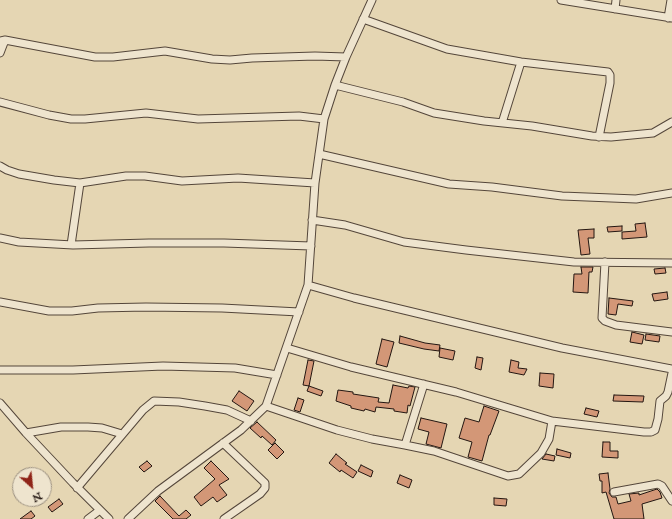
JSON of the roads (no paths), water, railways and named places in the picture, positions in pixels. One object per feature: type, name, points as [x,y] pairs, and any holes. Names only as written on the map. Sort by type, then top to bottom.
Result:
[{"type":"street","points":[[128,519],[158,491],[251,421],[266,406],[308,285],[312,220],[324,119],[346,57],[372,0]]},
{"type":"street","points":[[561,0],[670,18],[671,0]]},
{"type":"street","points":[[615,9],[616,0]]},
{"type":"street","points":[[363,19],[447,49],[521,62],[608,72],[610,75],[610,83],[598,137]]},
{"type":"street","points":[[0,52],[2,41],[95,57],[114,57],[164,51],[212,59],[230,60],[315,56],[346,57]]},
{"type":"street","points":[[502,123],[521,62]]},
{"type":"street","points":[[335,85],[403,102],[434,113],[532,126],[598,137],[653,133],[672,122]]},
{"type":"street","points":[[0,102],[49,115],[71,119],[146,113],[198,119],[299,116],[324,119]]},
{"type":"street","points":[[319,154],[449,184],[492,187],[562,196],[636,199],[672,193]]},
{"type":"street","points":[[0,166],[18,174],[80,183],[126,176],[145,176],[182,181],[238,178],[316,183]]},
{"type":"street","points":[[71,245],[80,183]]},
{"type":"street","points":[[312,220],[345,225],[411,243],[574,262],[672,263]]},
{"type":"street","points":[[0,238],[19,242],[71,245],[149,242],[311,246]]},
{"type":"street","points":[[605,262],[602,318],[605,321],[616,325],[672,332]]},
{"type":"street","points":[[308,285],[361,300],[562,348],[672,369]]},
{"type":"street","points":[[0,302],[50,311],[146,307],[222,308],[299,312]]},
{"type":"street","points":[[287,348],[351,367],[456,392],[552,421],[651,432],[655,430],[660,401],[668,392],[672,373]]},
{"type":"street","points":[[0,370],[73,370],[164,366],[235,368],[277,375]]},
{"type":"street","points":[[405,445],[424,384]]},
{"type":"street","points":[[77,488],[143,410],[154,401],[179,402],[227,410],[251,421]]},
{"type":"street","points":[[0,403],[77,488],[109,519]]},
{"type":"street","points":[[266,406],[337,430],[372,439],[434,451],[508,476],[519,474],[541,453],[549,439],[552,421]]},
{"type":"street","points":[[26,433],[61,427],[88,427],[102,428],[122,434]]},
{"type":"street","points":[[223,443],[265,483],[265,488],[260,494],[224,519]]},
{"type":"street","points":[[614,492],[658,484],[662,486],[672,501]]},
{"type":"street","points":[[88,519],[100,510]]}]
